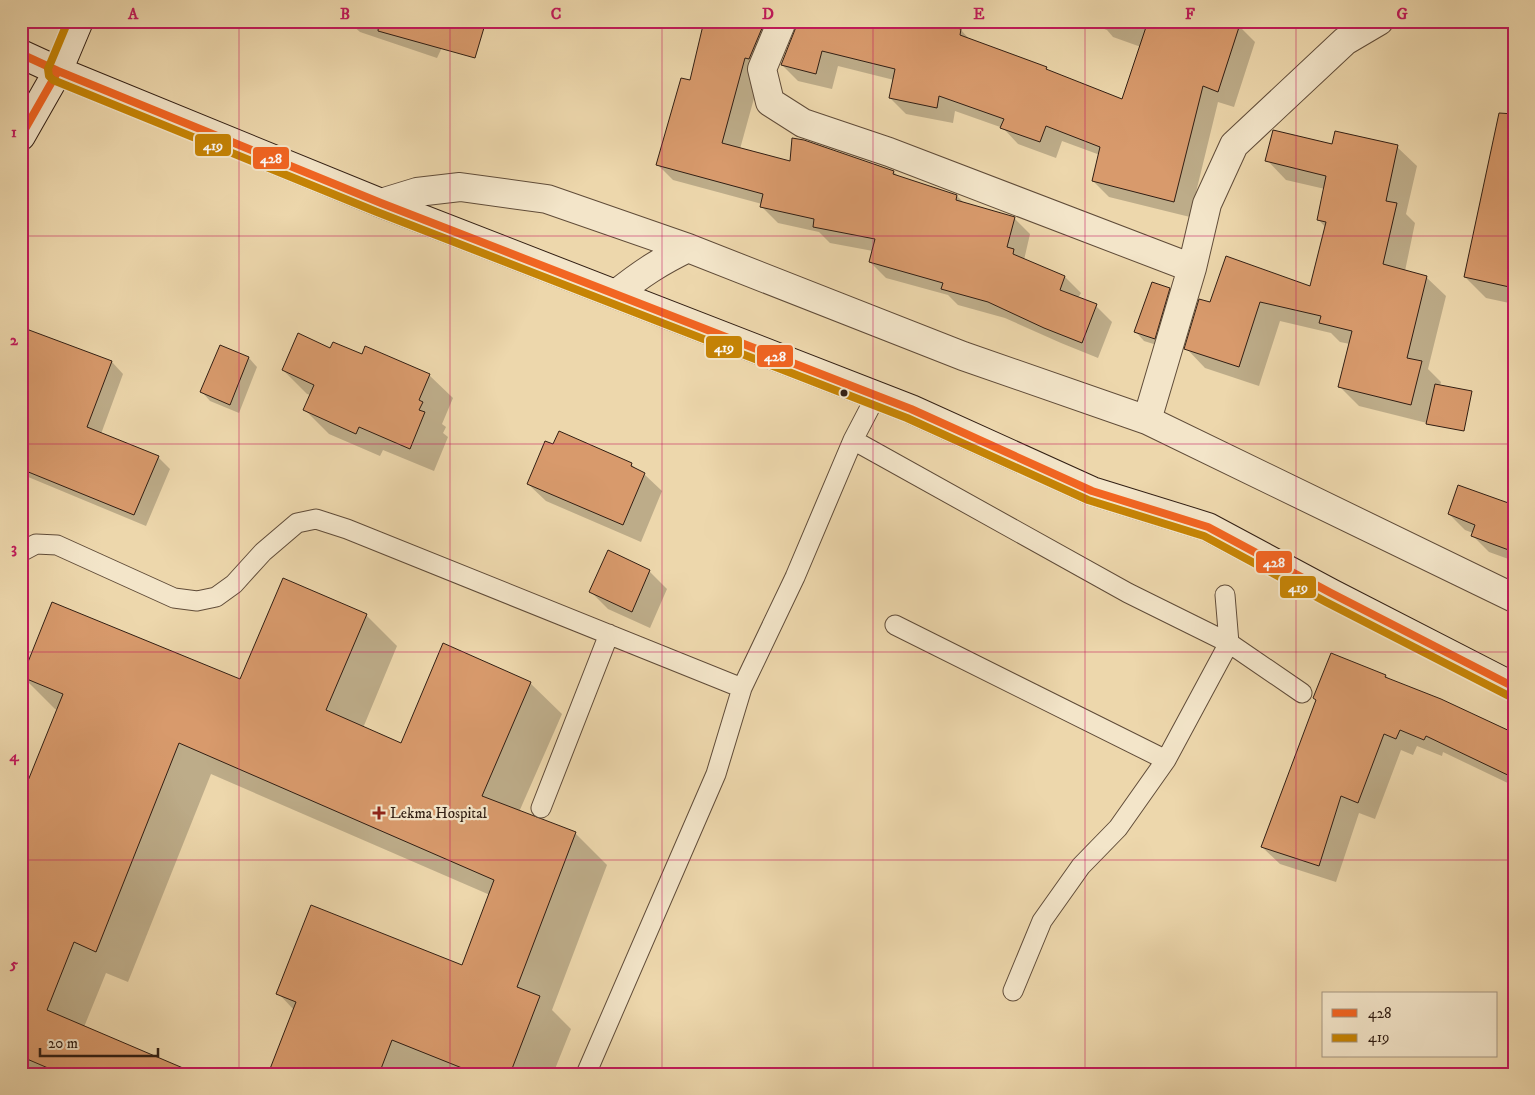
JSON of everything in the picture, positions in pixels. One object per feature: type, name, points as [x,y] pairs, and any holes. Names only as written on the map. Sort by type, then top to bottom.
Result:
[{"type":"street","points":[[21,136],[58,72],[78,21]]},
{"type":"street","points":[[782,21],[762,69],[770,102],[803,123],[889,152],[1192,268]]},
{"type":"street","points":[[1147,420],[1192,268],[1207,204],[1234,145],[1345,41],[1379,21]]},
{"type":"street","points":[[21,54],[58,72],[381,203],[911,409],[1092,491],[1208,527],[1514,687]]},
{"type":"street","points":[[381,203],[417,192],[460,187],[547,199],[688,248],[963,356],[1147,420],[1514,598]]},
{"type":"street","points":[[616,294],[640,274],[688,248]]},
{"type":"lane","points":[[586,1074],[716,774],[742,688],[796,576],[853,440],[876,396]]},
{"type":"lane","points":[[853,440],[1128,593],[1229,643],[1302,692]]},
{"type":"lane","points":[[21,552],[36,544],[57,544],[174,598],[197,601],[216,597],[234,584],[263,552],[297,523],[316,519],[347,529],[742,688]]},
{"type":"lane","points":[[1013,991],[1042,921],[1081,866],[1118,828],[1166,760],[1229,643],[1225,595]]},
{"type":"lane","points":[[895,625],[1166,760]]},
{"type":"lane","points":[[540,808],[610,634]]},
{"type":"building","points":[[379,21],[486,21],[475,58],[378,31]]},
{"type":"building","points":[[704,21],[765,21],[749,59],[745,58],[722,143],[790,161],[792,138],[804,140],[894,171],[893,174],[957,195],[956,200],[1015,217],[1007,247],[1014,249],[1013,254],[1065,276],[1060,290],[1097,304],[1082,343],[988,302],[941,289],[943,283],[869,262],[875,239],[813,227],[814,219],[760,207],[763,194],[656,165],[681,78],[690,80]]},
{"type":"building","points":[[797,21],[925,21],[961,29],[960,35],[1047,67],[1046,69],[1122,99],[1148,21],[1241,21],[1218,92],[1203,86],[1174,202],[1092,181],[1100,147],[1046,126],[1040,142],[1000,128],[1004,119],[939,96],[937,108],[889,98],[895,69],[822,51],[816,74],[781,65]]},
{"type":"building","points":[[1499,113],[1514,114],[1514,288],[1464,277]]},
{"type":"building","points":[[1273,130],[1332,144],[1335,131],[1398,145],[1386,201],[1397,203],[1383,264],[1427,276],[1407,358],[1422,361],[1411,405],[1338,387],[1352,331],[1319,323],[1321,316],[1260,302],[1239,367],[1184,349],[1199,299],[1210,302],[1226,256],[1310,286],[1326,222],[1317,220],[1326,176],[1265,161]]},
{"type":"building","points":[[1152,282],[1170,288],[1155,339],[1134,332]]},
{"type":"building","points":[[21,327],[112,361],[87,427],[159,456],[134,515],[21,469]]},
{"type":"building","points":[[298,333],[330,348],[333,342],[362,354],[365,346],[430,374],[419,400],[423,402],[419,410],[425,412],[410,449],[359,427],[356,434],[303,410],[314,385],[282,370]]},
{"type":"building","points":[[220,345],[249,357],[230,405],[200,392]]},
{"type":"building","points":[[1435,384],[1472,391],[1464,431],[1426,424]]},
{"type":"building","points":[[559,431],[632,463],[631,466],[645,473],[623,525],[527,484],[545,441],[553,444]]},
{"type":"building","points":[[1458,485],[1514,505],[1514,552],[1471,536],[1475,525],[1448,514]]},
{"type":"building","points":[[608,550],[650,570],[632,612],[589,592]]},
{"type":"building","points":[[283,578],[367,614],[326,710],[401,743],[443,643],[531,682],[482,796],[576,832],[517,987],[540,996],[510,1074],[477,1074],[392,1040],[379,1074],[268,1074],[296,1002],[276,994],[311,905],[462,965],[494,880],[179,743],[96,952],[74,942],[47,1010],[197,1074],[62,1074],[27,1059],[23,1070],[21,1070],[21,798],[63,694],[22,677],[52,602],[240,679]]},
{"type":"building","points":[[1331,653],[1441,699],[1514,733],[1514,778],[1426,736],[1424,740],[1400,730],[1396,739],[1384,734],[1358,803],[1341,796],[1319,866],[1261,847],[1316,700],[1313,698]]},
{"type":"transit line","name":"419","points":[[68,21],[48,69],[49,76],[53,80],[377,212],[907,418],[1088,500],[1204,536],[1326,602],[1509,696]]},
{"type":"transit line","name":"428","points":[[21,54],[58,71],[381,203],[911,409],[1092,491],[1208,527],[1514,687]]},
{"type":"transit line","name":"428","points":[[21,136],[58,71]]},
{"type":"place","name":"Lekma Hospital","points":[[379,813]]}]
